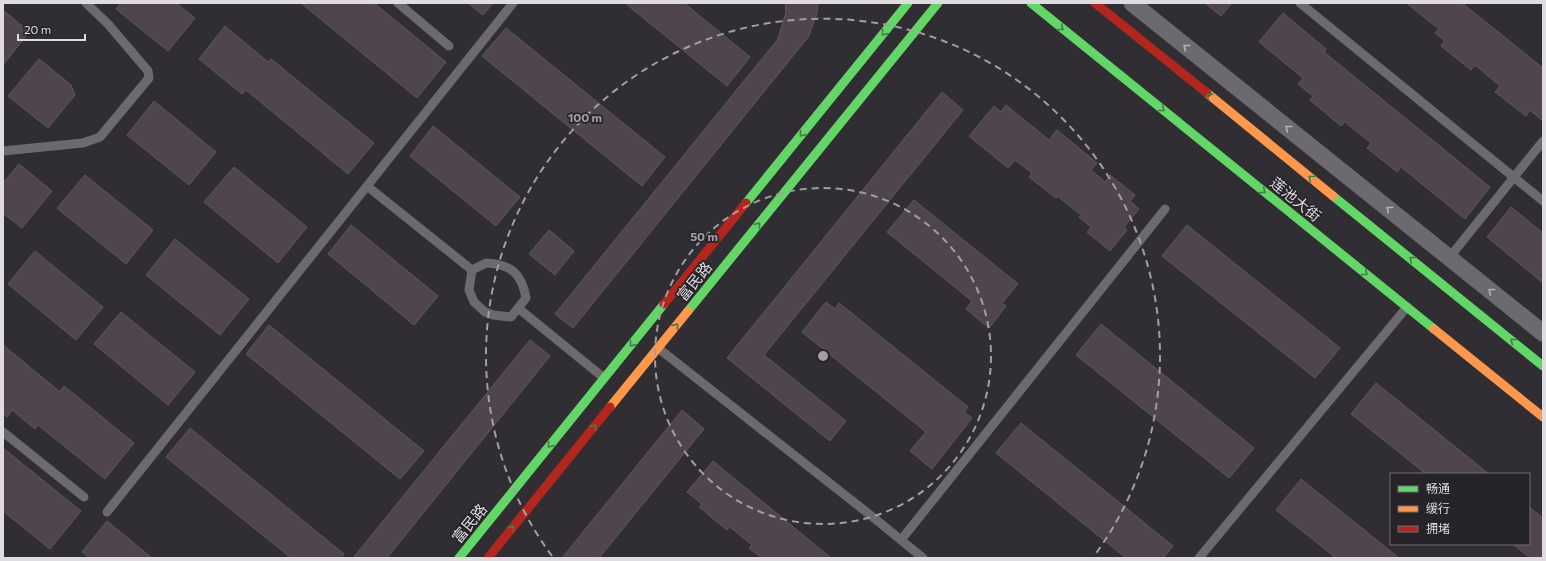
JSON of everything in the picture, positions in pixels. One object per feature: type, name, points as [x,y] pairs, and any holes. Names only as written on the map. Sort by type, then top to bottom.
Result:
[{"type":"street","name":"富民路","points":[[459,558],[908,3]]},
{"type":"street","name":"富民路","points":[[488,558],[938,3]]},
{"type":"street","name":"莲池大街","points":[[1031,3],[1543,417]]},
{"type":"street","name":"莲池大街","points":[[1095,3],[1543,366]]},
{"type":"street","points":[[1132,3],[1543,333]]},
{"type":"lane","points":[[3,151],[83,143],[100,137],[149,78],[148,71],[108,24],[86,3]]},
{"type":"lane","points":[[398,3],[449,46]]},
{"type":"lane","points":[[107,512],[513,3]]},
{"type":"lane","points":[[1300,3],[1543,201]]},
{"type":"lane","points":[[1449,258],[1543,141]]},
{"type":"lane","points":[[367,186],[472,270]]},
{"type":"lane","points":[[902,540],[1165,209]]},
{"type":"lane","points":[[486,263],[499,264],[510,269],[517,275],[524,285],[526,298],[511,317],[494,315],[485,312],[474,302],[469,290],[472,270],[486,263]]},
{"type":"lane","points":[[1204,556],[1407,307]]},
{"type":"lane","points":[[518,308],[604,378]]},
{"type":"lane","points":[[658,348],[923,558]]},
{"type":"lane","points":[[3,432],[84,497]]},
{"type":"building","points":[[121,3],[176,3],[195,18],[168,51],[116,9]]},
{"type":"building","points":[[301,3],[374,3],[446,62],[417,98]]},
{"type":"building","points":[[468,3],[493,3],[483,15]]},
{"type":"building","points":[[625,3],[684,3],[750,57],[727,86]]},
{"type":"building","points":[[785,3],[818,3],[817,13],[809,36],[573,328],[555,314],[778,39],[786,12]]},
{"type":"building","points":[[1205,3],[1232,3],[1221,16]]},
{"type":"building","points":[[1406,3],[1462,3],[1543,68],[1543,121],[1530,110],[1526,116],[1495,92],[1500,86],[1475,65],[1471,70],[1441,46],[1445,41],[1435,33],[1439,29]]},
{"type":"building","points":[[3,10],[29,32],[3,65]]},
{"type":"building","points":[[1283,13],[1326,49],[1324,52],[1490,187],[1465,219],[1401,167],[1397,172],[1367,148],[1371,143],[1345,122],[1341,126],[1310,100],[1313,96],[1298,84],[1303,78],[1259,42]]},
{"type":"building","points":[[225,26],[268,62],[271,59],[374,143],[348,174],[246,90],[242,94],[199,59]]},
{"type":"building","points":[[506,28],[665,157],[642,186],[482,56]]},
{"type":"building","points":[[39,59],[71,85],[75,95],[48,128],[8,96]]},
{"type":"building","points":[[942,92],[963,110],[764,355],[846,421],[830,441],[727,358]]},
{"type":"building","points":[[154,101],[216,152],[189,185],[127,135]]},
{"type":"building","points":[[1006,105],[1049,140],[1057,130],[1097,163],[1091,170],[1105,182],[1110,175],[1135,195],[1130,201],[1139,209],[1124,227],[1127,230],[1110,251],[1087,232],[1091,227],[1079,217],[1081,215],[1029,177],[1032,173],[1015,160],[1008,168],[969,136],[994,106],[1001,112]]},
{"type":"building","points":[[433,126],[520,197],[496,226],[410,156]]},
{"type":"building","points":[[19,164],[52,191],[22,228],[3,213],[3,183]]},
{"type":"building","points":[[234,167],[307,227],[278,263],[204,202]]},
{"type":"building","points":[[85,175],[153,230],[126,264],[57,208]]},
{"type":"building","points":[[914,200],[1018,284],[1002,303],[1006,306],[989,328],[966,309],[972,301],[887,232]]},
{"type":"building","points":[[1511,207],[1543,233],[1543,283],[1487,237]]},
{"type":"building","points":[[351,225],[438,296],[414,325],[328,254]]},
{"type":"building","points":[[1187,225],[1340,348],[1315,378],[1162,256]]},
{"type":"building","points":[[549,230],[574,251],[555,275],[529,254]]},
{"type":"building","points":[[175,239],[249,299],[220,335],[146,275]]},
{"type":"building","points":[[35,251],[103,307],[76,340],[8,284]]},
{"type":"building","points":[[826,302],[835,309],[839,303],[968,407],[964,412],[972,418],[932,469],[910,451],[926,432],[802,332]]},
{"type":"building","points":[[121,312],[195,372],[168,405],[94,344]]},
{"type":"building","points":[[1101,324],[1254,448],[1229,478],[1076,355]]},
{"type":"building","points":[[269,325],[424,451],[400,479],[246,354]]},
{"type":"building","points":[[530,340],[550,356],[387,558],[353,558]]},
{"type":"building","points":[[3,345],[60,392],[64,386],[134,443],[105,479],[38,425],[35,429],[12,410],[7,417],[3,413]]},
{"type":"building","points":[[1376,383],[1488,473],[1425,473],[1351,414]]},
{"type":"building","points":[[682,410],[704,429],[599,558],[562,558]]},
{"type":"building","points":[[1021,423],[1173,546],[1163,558],[1126,558],[996,453]]},
{"type":"building","points":[[190,428],[344,554],[341,558],[291,558],[166,457]]},
{"type":"building","points":[[3,448],[81,511],[50,549],[3,511]]},
{"type":"building","points":[[713,461],[831,558],[762,558],[749,548],[752,545],[730,527],[727,530],[699,507],[702,504],[687,492]]},
{"type":"building","points":[[1301,479],[1399,558],[1336,558],[1276,510]]},
{"type":"building","points":[[1530,508],[1543,518],[1543,558],[1530,558],[1514,545],[1530,545]]},
{"type":"building","points":[[107,521],[152,558],[90,558],[82,552]]},
{"type":"traffic: fast","points":[[746,203],[908,3]]},
{"type":"traffic: fast","points":[[688,311],[938,3]]},
{"type":"traffic: fast","points":[[1031,3],[1434,329]]},
{"type":"traffic: fast","points":[[1333,196],[1543,366]]},
{"type":"traffic: fast","points":[[459,558],[664,304]]},
{"type":"traffic: slow","points":[[1207,93],[1333,196]]},
{"type":"traffic: slow","points":[[610,407],[688,311]]},
{"type":"traffic: slow","points":[[1434,329],[1543,417]]},
{"type":"traffic: jam","points":[[1095,3],[1207,93]]},
{"type":"traffic: jam","points":[[664,304],[746,203]]},
{"type":"traffic: jam","points":[[488,558],[610,407]]}]
